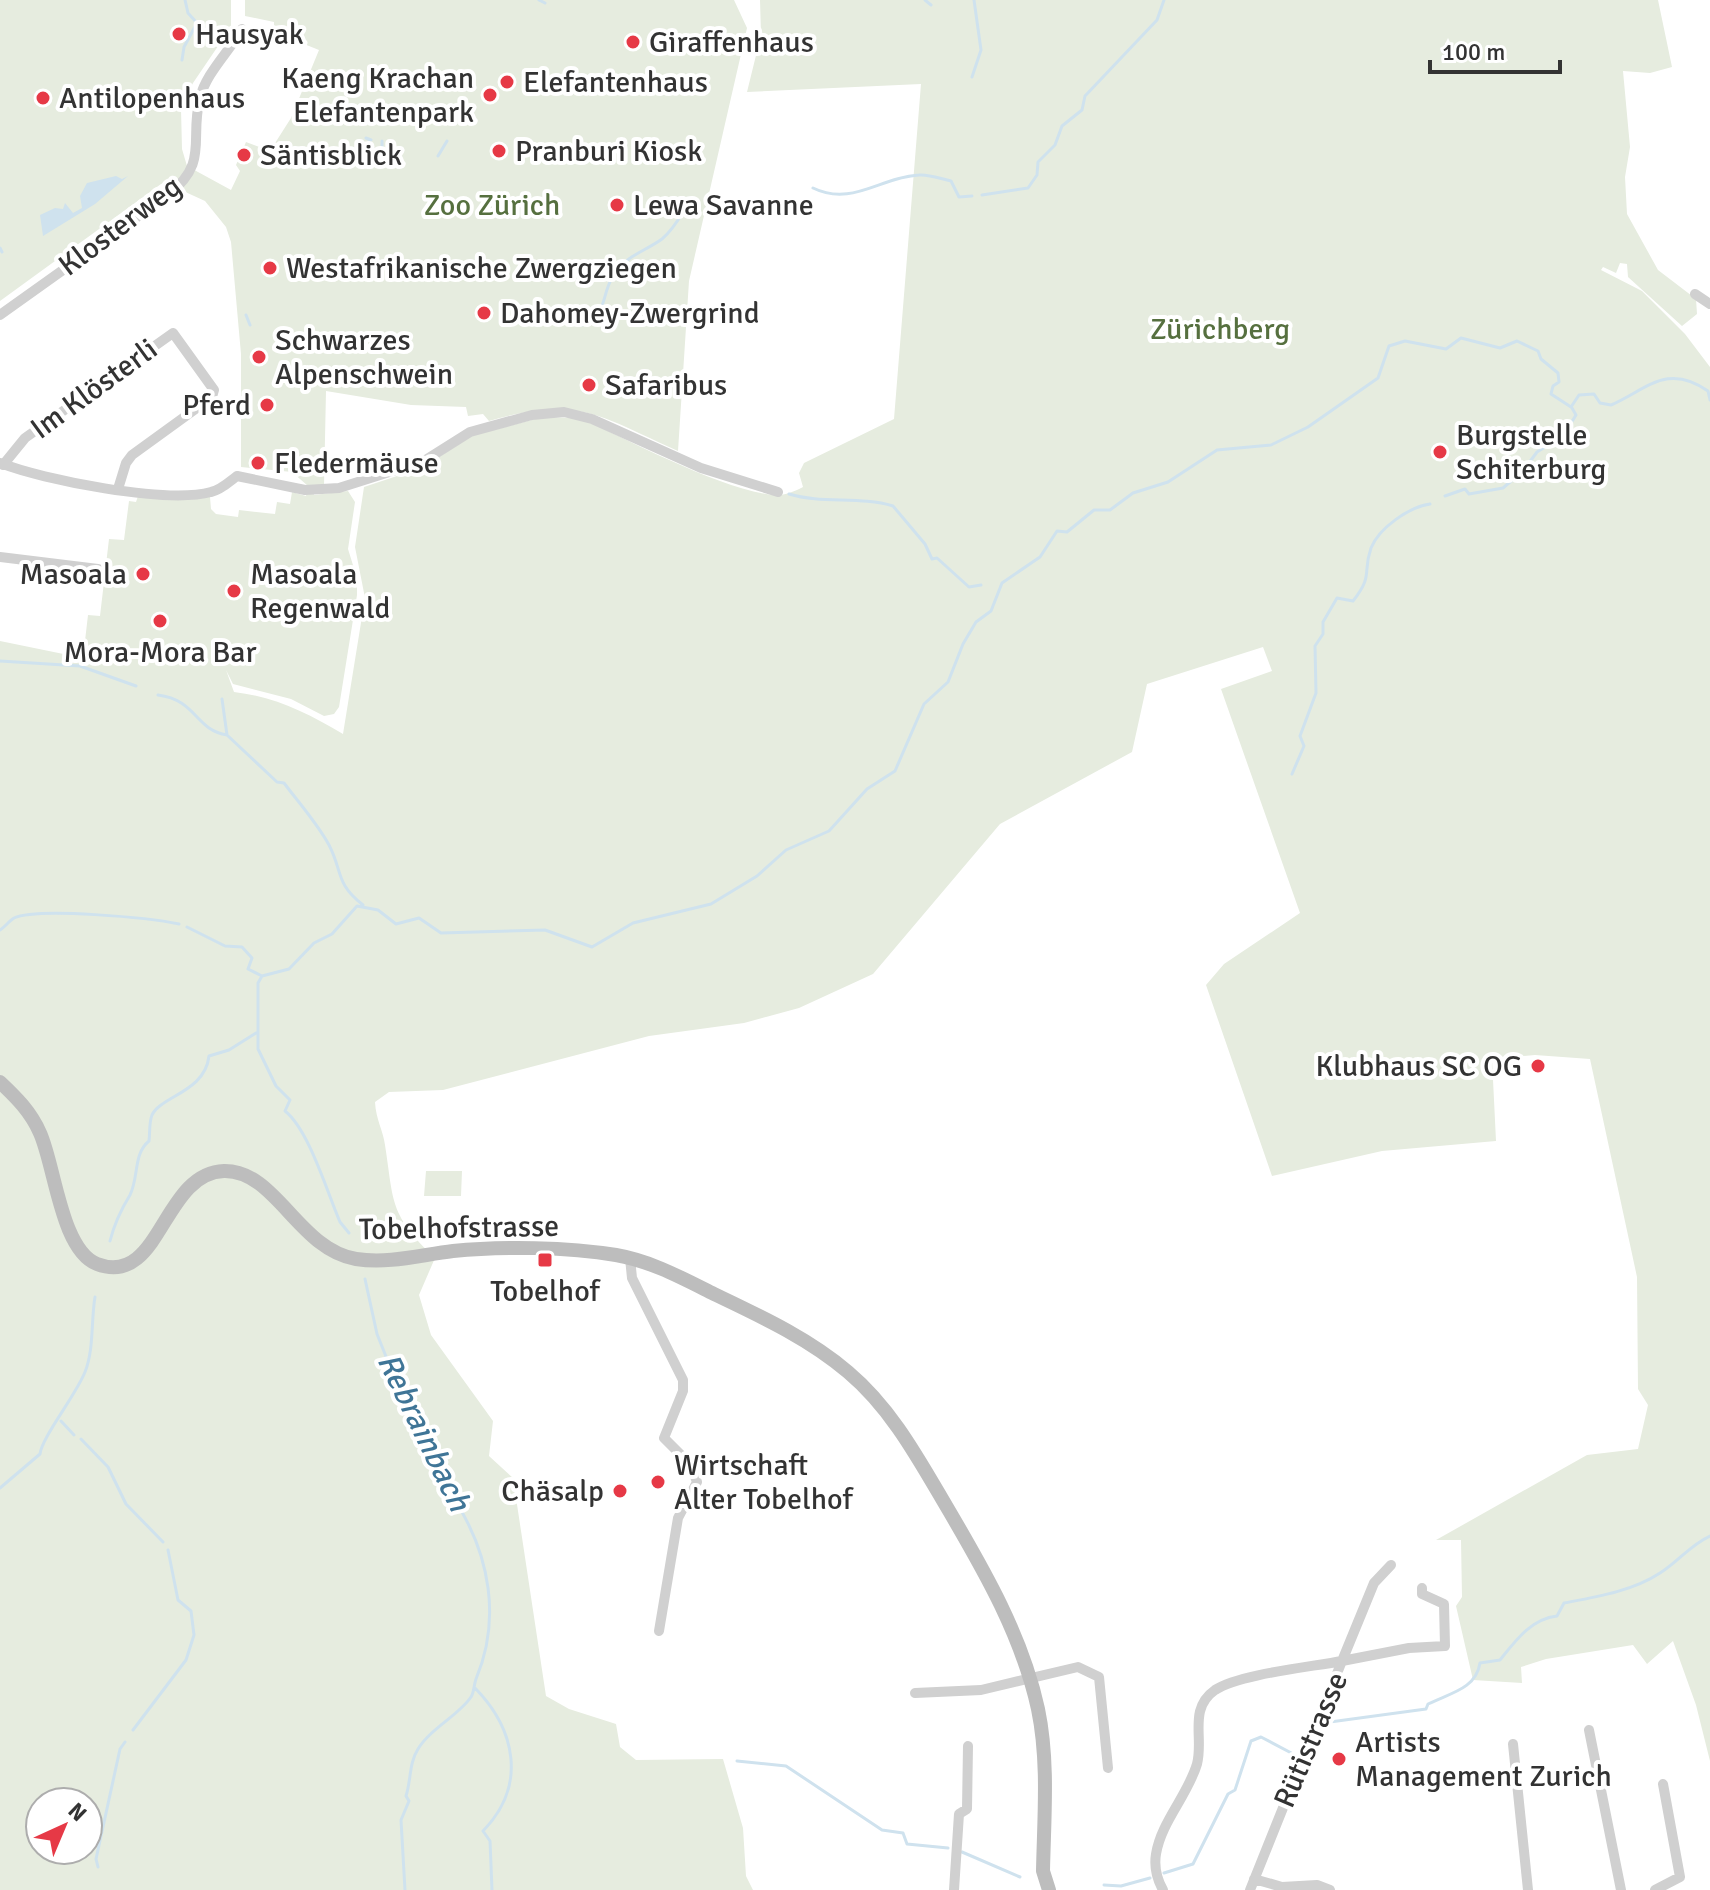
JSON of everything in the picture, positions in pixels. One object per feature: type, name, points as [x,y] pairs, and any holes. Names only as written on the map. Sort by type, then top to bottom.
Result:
[{"type":"main road","name":"Tobelhofstrasse","points":[[0,1082],[29,1113],[42,1136],[74,1242],[86,1258],[101,1265],[122,1266],[139,1256],[154,1240],[187,1187],[204,1176],[224,1171],[251,1178],[314,1241],[335,1253],[388,1261],[484,1249],[589,1252],[630,1258],[678,1276],[786,1330],[831,1358],[870,1392],[913,1449],[987,1576],[1019,1642],[1031,1680],[1044,1750],[1043,1871],[1049,1890]]},
{"type":"street","name":"Klosterweg","points":[[0,315],[177,187],[197,158],[200,98],[207,80],[242,29]]},
{"type":"street","points":[[1695,294],[1710,304]]},
{"type":"street","name":"Im Klösterli","points":[[1,464],[25,438],[173,333],[214,390],[212,397],[132,455],[118,489]]},
{"type":"street","points":[[1,464],[55,480],[118,489],[197,494],[212,492],[237,476],[305,490],[339,488],[424,461],[470,432],[532,415],[564,412],[592,419],[701,468],[778,492]]},
{"type":"street","points":[[0,557],[98,569]]},
{"type":"street","points":[[630,1258],[632,1278],[683,1380],[683,1391],[664,1438],[691,1465],[697,1482],[678,1518],[659,1631]]},
{"type":"street","points":[[1163,1890],[1156,1852],[1192,1780],[1198,1759],[1200,1710],[1206,1698],[1228,1683],[1342,1661],[1374,1583],[1391,1565]]},
{"type":"street","name":"Rütistrasse","points":[[1250,1890],[1342,1661],[1409,1648],[1445,1646],[1444,1604],[1422,1594],[1422,1588]]},
{"type":"street","points":[[915,1693],[981,1690],[1078,1667],[1099,1677],[1108,1768]]},
{"type":"street","points":[[1589,1730],[1621,1890]]},
{"type":"street","points":[[1513,1744],[1528,1890]]},
{"type":"street","points":[[954,1890],[959,1814],[967,1809],[968,1746]]},
{"type":"street","points":[[1655,1890],[1676,1886],[1680,1877],[1663,1784]]},
{"type":"street","points":[[1254,1879],[1282,1887],[1317,1885],[1330,1890]]},
{"type":"green space","name":"Zürichberg","points":[[0,0],[231,0],[231,27],[193,83],[181,109],[182,149],[187,166],[231,190],[240,171],[236,165],[246,142],[270,151],[291,118],[319,50],[274,32],[274,22],[245,16],[245,0],[734,0],[747,28],[689,281],[678,451],[627,427],[587,413],[545,410],[489,421],[483,414],[468,416],[466,407],[411,405],[326,391],[324,486],[315,487],[314,495],[348,491],[355,502],[348,549],[357,578],[357,595],[339,707],[334,714],[324,716],[291,699],[233,684],[226,670],[234,692],[291,707],[343,734],[365,598],[355,547],[364,487],[424,467],[471,436],[543,417],[580,418],[728,484],[781,495],[803,487],[799,473],[804,463],[894,419],[921,84],[747,92],[761,35],[760,0],[1658,0],[1672,67],[1650,73],[1623,71],[1630,147],[1625,177],[1627,214],[1658,270],[1696,299],[1697,314],[1682,326],[1628,277],[1627,264],[1620,263],[1616,273],[1603,267],[1601,270],[1642,291],[1685,334],[1710,367],[1710,1761],[1696,1705],[1673,1641],[1647,1664],[1633,1645],[1546,1659],[1521,1667],[1522,1683],[1473,1680],[1456,1606],[1462,1597],[1461,1540],[1436,1540],[1587,1455],[1638,1449],[1648,1405],[1638,1389],[1637,1277],[1590,1059],[1535,1055],[1492,1059],[1496,1141],[1382,1151],[1272,1176],[1206,985],[1224,964],[1300,913],[1221,689],[1272,671],[1263,647],[1147,684],[1132,752],[1000,824],[873,974],[799,1008],[744,1023],[649,1036],[443,1090],[389,1092],[375,1102],[396,1207],[409,1230],[435,1258],[419,1295],[431,1335],[493,1421],[489,1456],[513,1478],[546,1696],[569,1709],[616,1724],[620,1747],[636,1760],[723,1759],[743,1828],[746,1876],[753,1890],[0,1890],[0,641],[83,658],[88,615],[100,616],[109,539],[124,540],[129,501],[136,502],[138,496],[210,497],[211,509],[216,514],[238,517],[239,510],[275,514],[277,502],[290,504],[292,492],[306,496],[308,486],[292,472],[241,467],[241,354],[231,242],[226,227],[205,201],[181,190],[183,186],[174,179],[161,184],[0,301]]},
{"type":"green space","points":[[426,1171],[462,1171],[461,1196],[424,1196]]},
{"type":"water","points":[[116,176],[122,179],[128,176],[95,204],[43,236],[40,215],[55,208],[63,209],[65,203],[73,213],[82,208],[80,196],[87,183]]},
{"type":"waterway","points":[[182,60],[184,47],[197,23],[188,13],[185,0]]},
{"type":"waterway","points":[[539,0],[545,3]]},
{"type":"waterway","points":[[925,0],[931,5]]},
{"type":"waterway","points":[[972,77],[981,50],[974,0]]},
{"type":"waterway","points":[[982,195],[1028,188],[1037,175],[1038,162],[1055,145],[1062,126],[1082,110],[1085,96],[1157,20],[1164,0]]},
{"type":"waterway","points":[[366,138],[371,140]]},
{"type":"waterway","points":[[382,141],[382,147]]},
{"type":"waterway","points":[[438,156],[447,141]]},
{"type":"waterway","points":[[392,149],[396,161]]},
{"type":"waterway","points":[[813,188],[827,193],[853,193],[905,177],[923,175],[951,181],[959,197],[972,196]]},
{"type":"waterway","points":[[565,316],[582,325],[596,317],[618,269],[629,258],[666,236],[685,209]]},
{"type":"waterway","points":[[0,248],[2,252]]},
{"type":"waterway","points":[[246,315],[250,325]]},
{"type":"waterway","points":[[349,1233],[340,1222],[310,1147],[285,1111],[290,1100],[276,1086],[258,1049],[258,983],[262,976],[289,969],[314,943],[332,934],[357,906],[378,910],[396,924],[419,918],[441,933],[545,930],[592,947],[633,923],[711,904],[757,876],[786,850],[829,831],[867,789],[895,771],[924,704],[948,682],[963,644],[976,622],[991,611],[1002,583],[1040,557],[1057,531],[1067,532],[1094,510],[1110,510],[1133,493],[1168,482],[1217,450],[1271,445],[1308,427],[1378,378],[1389,346],[1405,341],[1446,349],[1461,338],[1500,348],[1517,341],[1538,351],[1541,359],[1558,373],[1559,382],[1553,386],[1551,394],[1571,407],[1579,395],[1594,394],[1600,403],[1611,405],[1646,386],[1669,379],[1693,383],[1708,391],[1710,400]]},
{"type":"waterway","points":[[1445,496],[1465,489],[1469,494],[1503,488],[1523,471],[1537,452],[1563,436],[1576,415],[1572,408]]},
{"type":"waterway","points":[[789,494],[893,506],[925,544],[932,559],[937,558],[969,587],[981,585]]},
{"type":"waterway","points":[[1292,774],[1304,746],[1300,736],[1316,693],[1315,646],[1323,634],[1323,622],[1337,598],[1353,601],[1359,592],[1366,579],[1371,548],[1381,533],[1404,514],[1430,504]]},
{"type":"waterway","points":[[0,661],[80,666],[136,686]]},
{"type":"waterway","points":[[158,695],[181,703],[208,727],[227,735],[277,782],[284,783],[324,837],[348,890],[363,905]]},
{"type":"waterway","points":[[222,699],[227,735]]},
{"type":"waterway","points":[[0,930],[14,918],[46,913],[179,924]]},
{"type":"waterway","points":[[187,927],[225,946],[242,947],[252,958],[248,969],[262,976]]},
{"type":"waterway","points":[[110,1241],[133,1188],[138,1159],[149,1141],[152,1115],[157,1108],[200,1078],[209,1056],[229,1050],[256,1033]]},
{"type":"waterway","name":"Rebrainbach","points":[[365,1279],[377,1334],[395,1379],[421,1416],[439,1460],[459,1490],[456,1502],[468,1523],[484,1566],[490,1611],[484,1657],[472,1695],[423,1742],[413,1760],[406,1796],[409,1801],[401,1820],[405,1890]]},
{"type":"waterway","points":[[0,1488],[40,1454],[81,1381],[90,1354],[95,1297]]},
{"type":"waterway","points":[[61,1421],[74,1435]]},
{"type":"waterway","points":[[81,1439],[108,1467],[126,1504],[163,1542]]},
{"type":"waterway","points":[[1330,1722],[1426,1709],[1428,1704],[1468,1684],[1478,1672],[1480,1663],[1500,1660],[1532,1626],[1557,1616],[1564,1603],[1614,1592],[1649,1579],[1710,1536]]},
{"type":"waterway","points":[[133,1730],[186,1660],[194,1635],[191,1611],[178,1600],[168,1550]]},
{"type":"waterway","points":[[475,1688],[500,1722],[511,1758],[511,1777],[506,1796],[483,1831],[490,1841],[492,1890]]},
{"type":"waterway","points":[[1164,1873],[1193,1864],[1228,1794],[1235,1790],[1251,1741],[1261,1737],[1297,1756]]},
{"type":"waterway","points":[[98,1867],[96,1859],[120,1749],[125,1742]]},
{"type":"waterway","points":[[737,1761],[786,1766],[882,1830],[903,1833],[907,1844],[948,1848]]},
{"type":"waterway","points":[[962,1852],[1020,1877]]},
{"type":"waterway","points":[[1104,1885],[1121,1886],[1150,1878]]},
{"type":"place","name":"Hausyak","points":[[179,34]]},
{"type":"place","name":"Giraffenhaus","points":[[633,42]]},
{"type":"place","name":"Elefantenhaus","points":[[507,82]]},
{"type":"place","name":"Kaeng Krachan Elefantenpark","points":[[490,95]]},
{"type":"place","name":"Antilopenhaus","points":[[43,98]]},
{"type":"place","name":"Pranburi Kiosk","points":[[499,151]]},
{"type":"place","name":"Säntisblick","points":[[244,155]]},
{"type":"place","name":"Lewa Savanne","points":[[617,205]]},
{"type":"place","name":"Westafrikanische Zwergziegen","points":[[270,268]]},
{"type":"place","name":"Dahomey-Zwergrind","points":[[484,313]]},
{"type":"place","name":"Schwarzes Alpenschwein","points":[[259,357]]},
{"type":"place","name":"Safaribus","points":[[589,385]]},
{"type":"place","name":"Pferd","points":[[267,405]]},
{"type":"place","name":"Burgstelle Schiterburg","points":[[1440,452]]},
{"type":"place","name":"Fledermäuse","points":[[258,463]]},
{"type":"place","name":"Masoala","points":[[143,574]]},
{"type":"place","name":"Masoala Regenwald","points":[[234,591]]},
{"type":"place","name":"Mora-Mora Bar","points":[[160,621]]},
{"type":"place","name":"Klubhaus SC OG","points":[[1538,1066]]},
{"type":"place","name":"Tobelhof","points":[[545,1260]]},
{"type":"place","name":"Wirtschaft Alter Tobelhof","points":[[658,1482]]},
{"type":"place","name":"Chäsalp","points":[[620,1491]]},
{"type":"place","name":"Artists Management Zurich","points":[[1339,1759]]},
{"type":"park label","name":"Zoo Zürich","points":[[492,205]]}]
